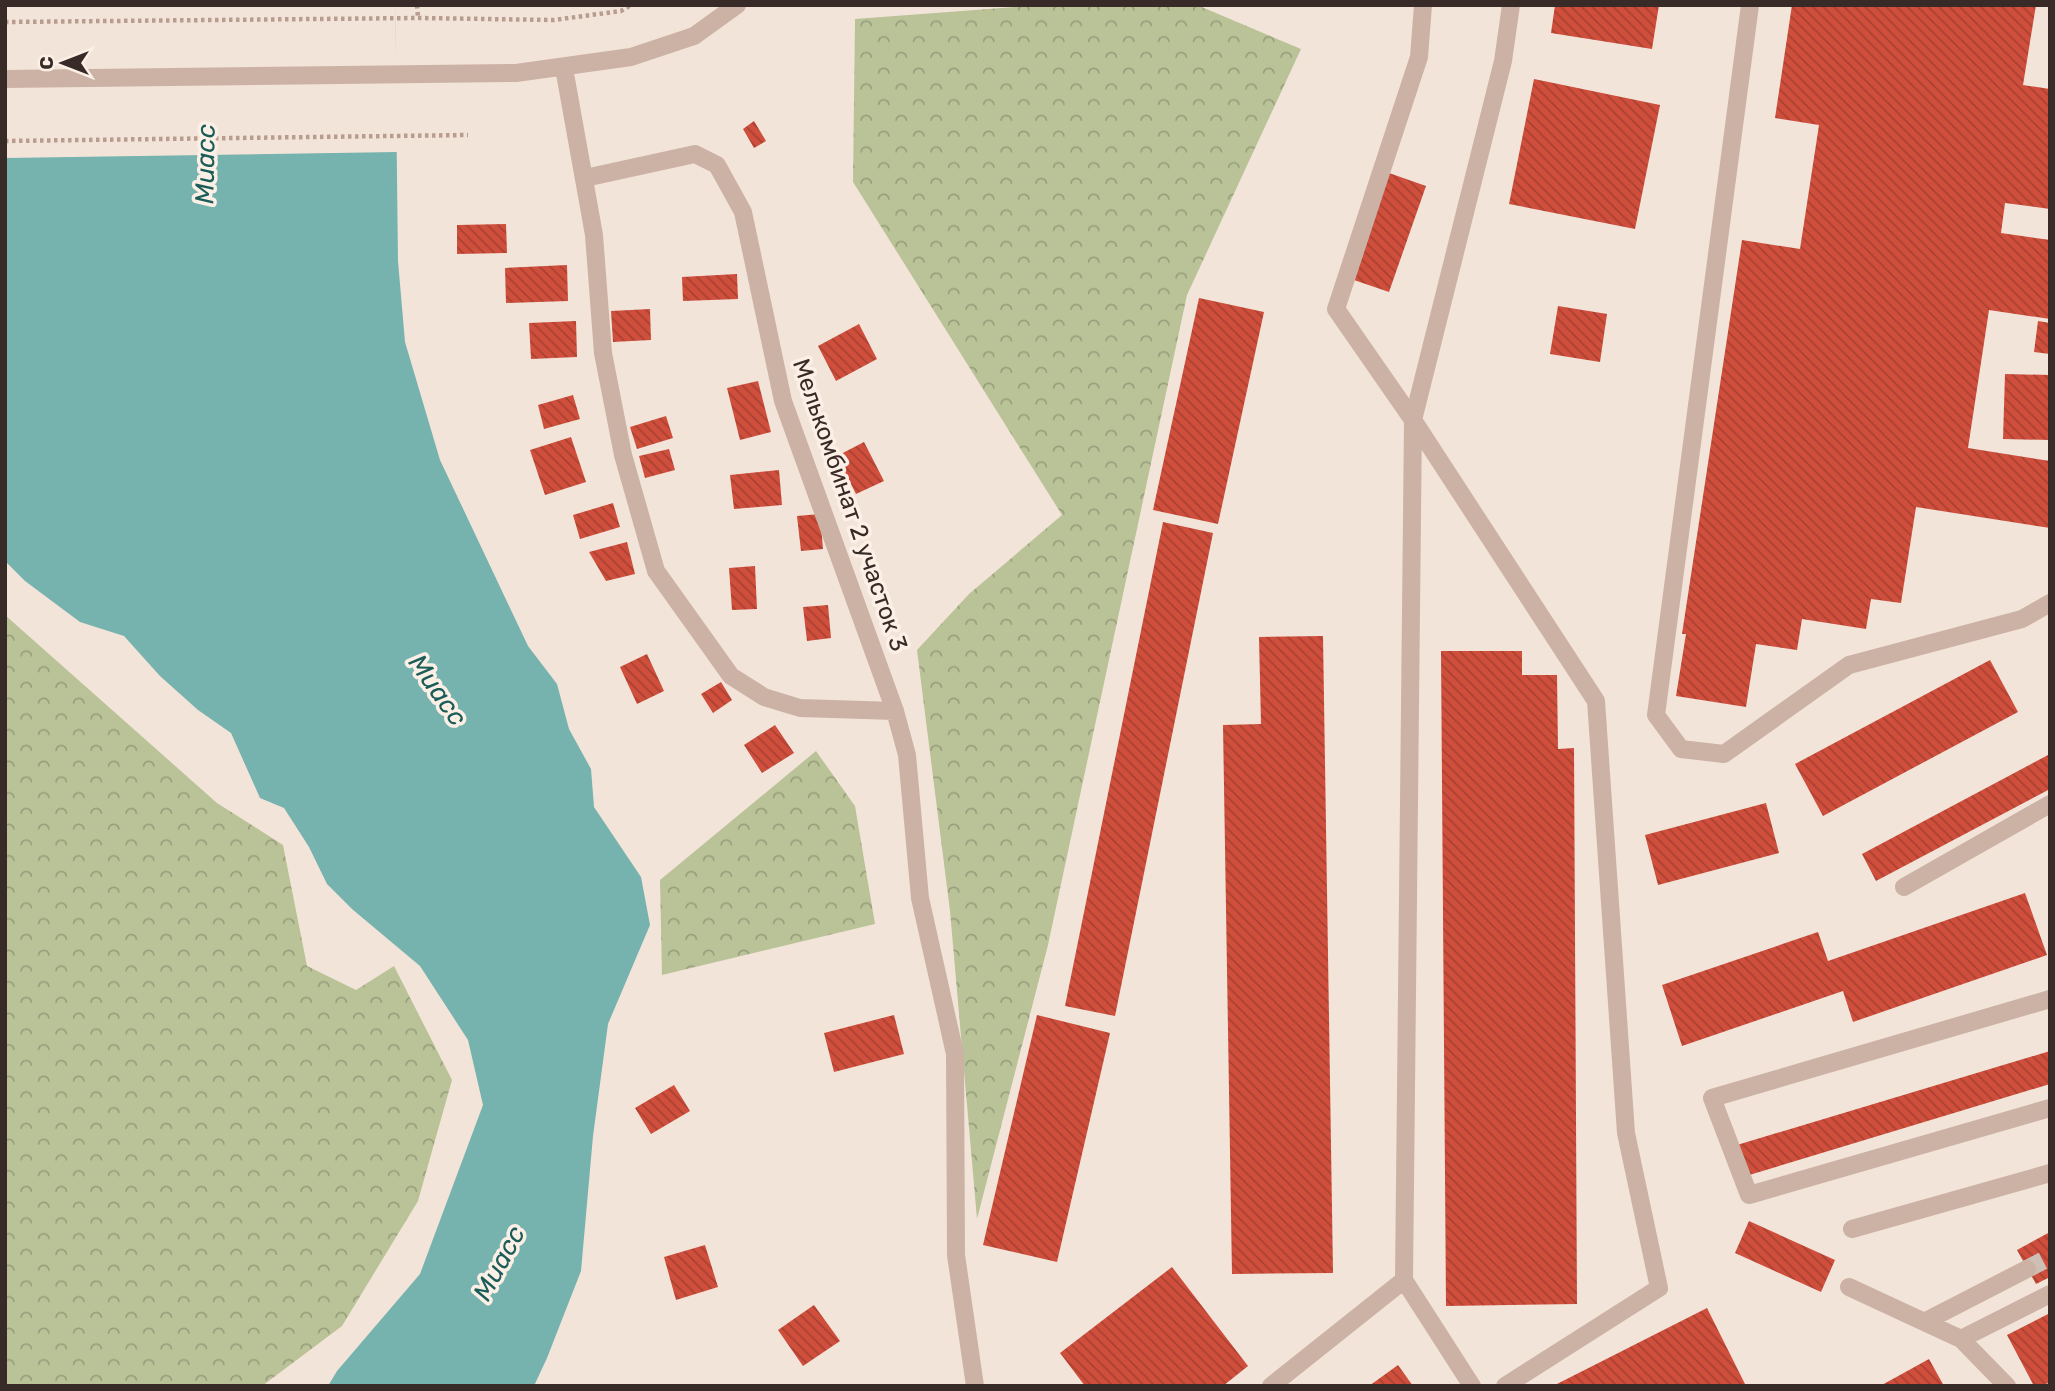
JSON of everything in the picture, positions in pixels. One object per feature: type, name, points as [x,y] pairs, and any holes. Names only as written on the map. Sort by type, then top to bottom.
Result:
[{"type":"street","points":[[5,79],[516,73],[631,57],[694,36],[737,5]]},
{"type":"street","points":[[1423,5],[1419,57],[1336,309],[1413,420],[1596,701],[1626,1133],[1659,1288],[1504,1386]]},
{"type":"street","points":[[1472,1386],[1404,1280],[1413,420],[1503,61],[1511,5]]},
{"type":"street","points":[[1750,5],[1656,716],[1681,749],[1724,754],[1849,665],[2022,619],[2050,603]]},
{"type":"street","points":[[564,68],[594,235],[603,353],[623,455],[656,571],[731,676],[764,697],[800,708],[895,711]]},
{"type":"street","name":"Мелькомбинат 2 участок 3","points":[[585,178],[695,154],[717,165],[743,212],[783,401],[895,711],[907,755],[920,898],[955,1054],[956,1255],[975,1386]]},
{"type":"street","points":[[1904,887],[2050,804]]},
{"type":"street","points":[[2050,999],[1712,1098],[1749,1195],[2050,1108]]},
{"type":"street","points":[[1852,1229],[2050,1173]]},
{"type":"street","points":[[1924,1322],[2027,1269]]},
{"type":"street","points":[[1271,1386],[1404,1280]]},
{"type":"street","points":[[1849,1287],[1961,1339],[2007,1386]]},
{"type":"street","points":[[1961,1339],[2050,1294]]},
{"type":"path","points":[[417,5],[418,18]]},
{"type":"path","points":[[5,22],[418,18],[554,20],[621,11],[631,5]]},
{"type":"path","points":[[5,141],[468,135]]},
{"type":"green space","points":[[1042,5],[1197,5],[1301,49],[1187,295],[1048,945],[977,1219],[950,911],[917,650],[969,594],[1062,515],[853,182],[855,19]]},
{"type":"green space","points":[[5,615],[217,803],[283,845],[307,966],[356,990],[394,966],[452,1080],[418,1201],[342,1326],[262,1386],[5,1386]]},
{"type":"green space","points":[[816,751],[855,806],[875,924],[662,975],[660,880]]},
{"type":"water","name":"Миасс","points":[[5,5],[395,5],[398,261],[405,342],[440,460],[528,646],[557,684],[569,729],[591,769],[594,807],[641,877],[650,925],[608,1024],[593,1136],[581,1271],[534,1386],[328,1386],[337,1371],[420,1274],[483,1105],[468,1040],[420,966],[352,909],[327,884],[309,847],[284,808],[260,798],[231,733],[198,710],[160,676],[124,636],[80,622],[25,581],[5,561]]},
{"type":"pier","points":[[5,5],[395,5],[398,152],[5,158]]},
{"type":"building","points":[[1555,5],[1659,5],[1652,49],[1551,33]]},
{"type":"building","points":[[1792,5],[2036,5],[2023,85],[2050,89],[2050,209],[2005,203],[2001,233],[2050,240],[2050,319],[1989,310],[1968,448],[2050,461],[2050,528],[1916,507],[1901,603],[1871,599],[1866,629],[1802,619],[1797,650],[1756,644],[1746,707],[1676,696],[1686,634],[1682,634],[1742,240],[1800,249],[1819,125],[1775,118]]},
{"type":"building","points":[[1534,79],[1660,105],[1635,229],[1509,204]]},
{"type":"building","points":[[754,121],[766,141],[754,148],[743,129]]},
{"type":"building","points":[[1389,173],[1426,186],[1389,292],[1351,279]]},
{"type":"building","points":[[506,224],[507,253],[457,254],[457,225]]},
{"type":"building","points":[[567,265],[568,301],[506,303],[505,268]]},
{"type":"building","points":[[737,274],[738,299],[683,301],[682,277]]},
{"type":"building","points":[[1199,298],[1264,312],[1218,524],[1153,510]]},
{"type":"building","points":[[1558,306],[1607,314],[1600,362],[1550,354]]},
{"type":"building","points":[[650,309],[651,340],[613,342],[611,311]]},
{"type":"building","points":[[576,321],[577,357],[531,359],[529,323]]},
{"type":"building","points":[[2038,321],[2050,323],[2050,354],[2034,352]]},
{"type":"building","points":[[859,324],[877,359],[836,381],[818,346]]},
{"type":"building","points":[[2005,374],[2050,375],[2050,440],[2003,439]]},
{"type":"building","points":[[758,381],[771,432],[740,440],[727,388]]},
{"type":"building","points":[[573,395],[580,419],[544,429],[538,405]]},
{"type":"building","points":[[666,416],[673,438],[637,449],[630,427]]},
{"type":"building","points":[[571,437],[586,482],[545,495],[530,450]]},
{"type":"building","points":[[864,442],[884,481],[856,494],[837,456]]},
{"type":"building","points":[[669,449],[675,470],[645,478],[639,456]]},
{"type":"building","points":[[779,470],[782,505],[734,509],[730,475]]},
{"type":"building","points":[[613,503],[620,527],[580,539],[573,515]]},
{"type":"building","points":[[820,514],[823,549],[801,551],[797,516]]},
{"type":"building","points":[[1163,522],[1213,533],[1115,1016],[1065,1006]]},
{"type":"building","points":[[627,542],[635,574],[606,581],[589,552]]},
{"type":"building","points":[[755,566],[757,609],[732,610],[729,568]]},
{"type":"building","points":[[828,605],[831,638],[807,641],[803,607]]},
{"type":"building","points":[[1323,636],[1333,1273],[1232,1274],[1223,725],[1261,724],[1259,637]]},
{"type":"building","points":[[1441,651],[1522,651],[1522,675],[1557,675],[1558,749],[1574,748],[1577,1304],[1446,1306]]},
{"type":"building","points":[[647,654],[664,691],[637,704],[620,667]]},
{"type":"building","points":[[1990,660],[2018,712],[1823,816],[1795,764]]},
{"type":"building","points":[[721,682],[732,700],[713,713],[701,694]]},
{"type":"building","points":[[775,725],[794,753],[762,773],[744,745]]},
{"type":"building","points":[[2050,754],[2050,789],[1876,881],[1862,854]]},
{"type":"building","points":[[1766,803],[1779,853],[1658,885],[1645,835]]},
{"type":"building","points":[[2025,893],[2047,955],[1853,1022],[1843,991],[1682,1046],[1662,985],[1818,932],[1828,961]]},
{"type":"building","points":[[894,1015],[904,1054],[834,1072],[824,1033]]},
{"type":"building","points":[[1037,1015],[1110,1033],[1057,1262],[983,1245]]},
{"type":"building","points":[[2050,1051],[2050,1084],[1746,1176],[1737,1145]]},
{"type":"building","points":[[674,1085],[690,1111],[651,1134],[635,1108]]},
{"type":"building","points":[[1749,1221],[1835,1260],[1821,1292],[1735,1253]]},
{"type":"building","points":[[2050,1232],[2050,1277],[2036,1284],[2017,1250]]},
{"type":"building","points":[[705,1245],[718,1287],[676,1300],[664,1257]]},
{"type":"building","points":[[1172,1267],[1248,1366],[1223,1386],[1085,1386],[1060,1353]]},
{"type":"building","points":[[814,1305],[840,1341],[803,1366],[778,1330]]},
{"type":"building","points":[[1707,1308],[1746,1386],[1553,1386]]},
{"type":"building","points":[[2050,1313],[2050,1383],[2034,1386],[2007,1335]]},
{"type":"building","points":[[1929,1359],[1944,1386],[1880,1386],[1900,1375]]},
{"type":"building","points":[[1398,1365],[1413,1386],[1369,1386]]},
{"type":"tunnel","points":[[2027,1269],[2050,1257]]}]
